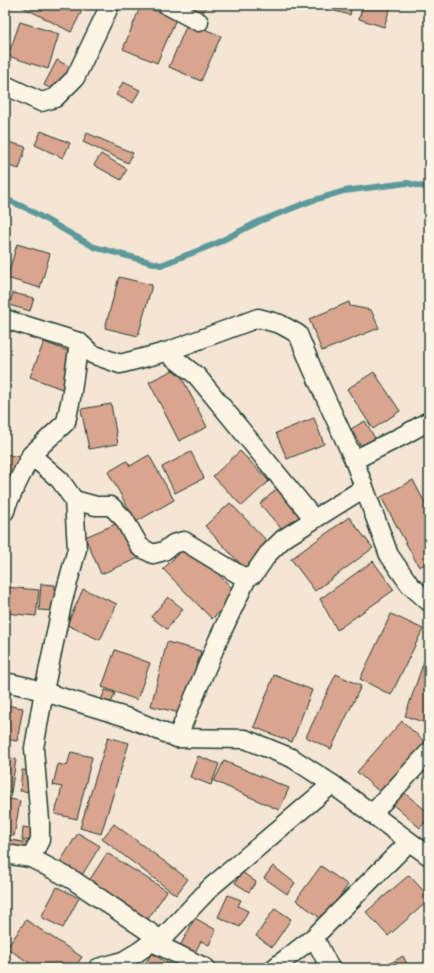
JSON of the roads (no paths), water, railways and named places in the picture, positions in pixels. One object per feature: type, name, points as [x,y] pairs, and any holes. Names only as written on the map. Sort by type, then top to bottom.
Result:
[{"type":"street","points":[[5,85],[41,102],[55,98],[76,78],[110,5]]},
{"type":"street","points":[[167,5],[199,22]]},
{"type":"street","points":[[5,319],[79,342],[92,354],[120,364],[166,352],[258,318],[280,324],[298,334],[354,460],[389,555],[410,585],[429,602]]},
{"type":"street","points":[[5,511],[31,454],[66,422],[79,342]]},
{"type":"street","points":[[166,352],[197,376],[314,519]]},
{"type":"street","points":[[354,460],[429,421]]},
{"type":"street","points":[[31,454],[60,480],[74,500],[77,549],[62,604],[34,748],[40,821],[40,840],[31,858]]},
{"type":"street","points":[[178,738],[218,640],[247,578],[254,574],[268,554],[283,539],[364,488]]},
{"type":"street","points":[[74,500],[96,506],[111,506],[124,519],[140,547],[153,554],[164,551],[173,544],[184,541],[247,578]]},
{"type":"street","points":[[5,682],[28,687],[129,718],[178,738],[245,739],[292,758],[332,784],[429,856]]},
{"type":"street","points":[[372,814],[429,752]]},
{"type":"street","points":[[98,968],[123,961],[156,941],[211,887],[332,784]]},
{"type":"street","points":[[274,968],[314,937],[410,842]]},
{"type":"street","points":[[5,854],[31,858],[73,880],[156,941],[206,968]]},
{"type":"street","points":[[314,937],[330,968]]},
{"type":"waterway","points":[[5,199],[24,207],[94,247],[161,265],[215,244],[260,221],[311,201],[344,191],[407,183],[429,188]]}]
